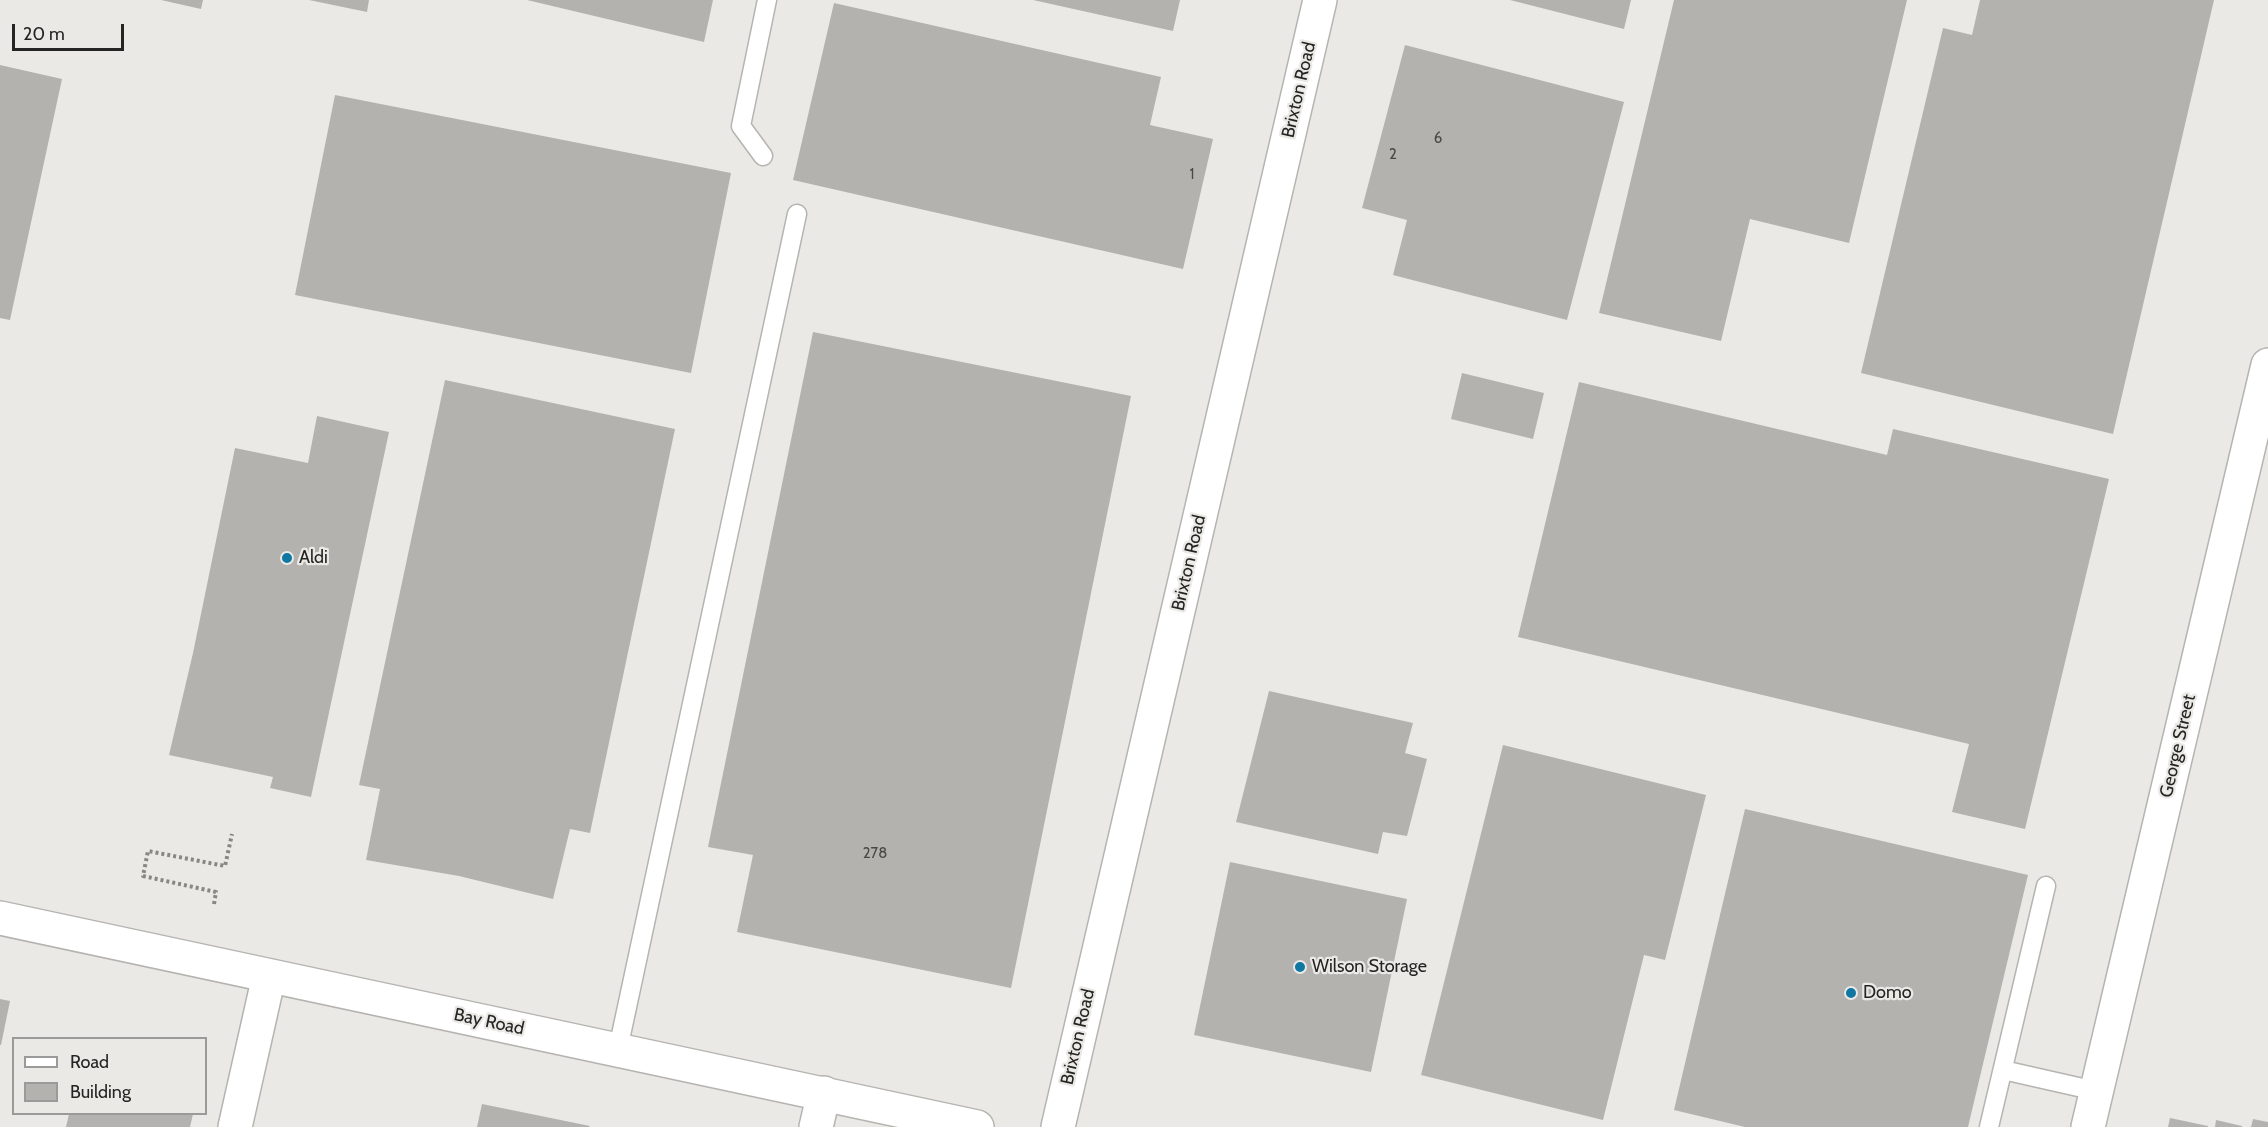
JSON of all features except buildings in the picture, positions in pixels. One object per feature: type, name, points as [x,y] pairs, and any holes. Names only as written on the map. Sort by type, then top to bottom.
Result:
[{"type":"street","name":"Brixton Road","points":[[1058,1127],[1320,0]]},
{"type":"street","name":"George Street","points":[[2088,1127],[2268,365]]},
{"type":"street","name":"Bay Road","points":[[0,918],[977,1127]]},
{"type":"street","points":[[235,1127],[269,976]]},
{"type":"street","points":[[816,1127],[824,1093]]},
{"type":"lane","points":[[762,156],[741,126],[767,0]]},
{"type":"lane","points":[[618,1049],[797,214]]},
{"type":"lane","points":[[1989,1127],[2046,886]]},
{"type":"lane","points":[[2003,1070],[2096,1091]]},
{"type":"path","points":[[214,904],[216,891],[143,876],[148,850],[225,866],[232,834]]},
{"type":"place","name":"Aldi","points":[[287,558]]},
{"type":"place","name":"Wilson Storage","points":[[1300,967]]},
{"type":"place","name":"Domo","points":[[1851,993]]}]
